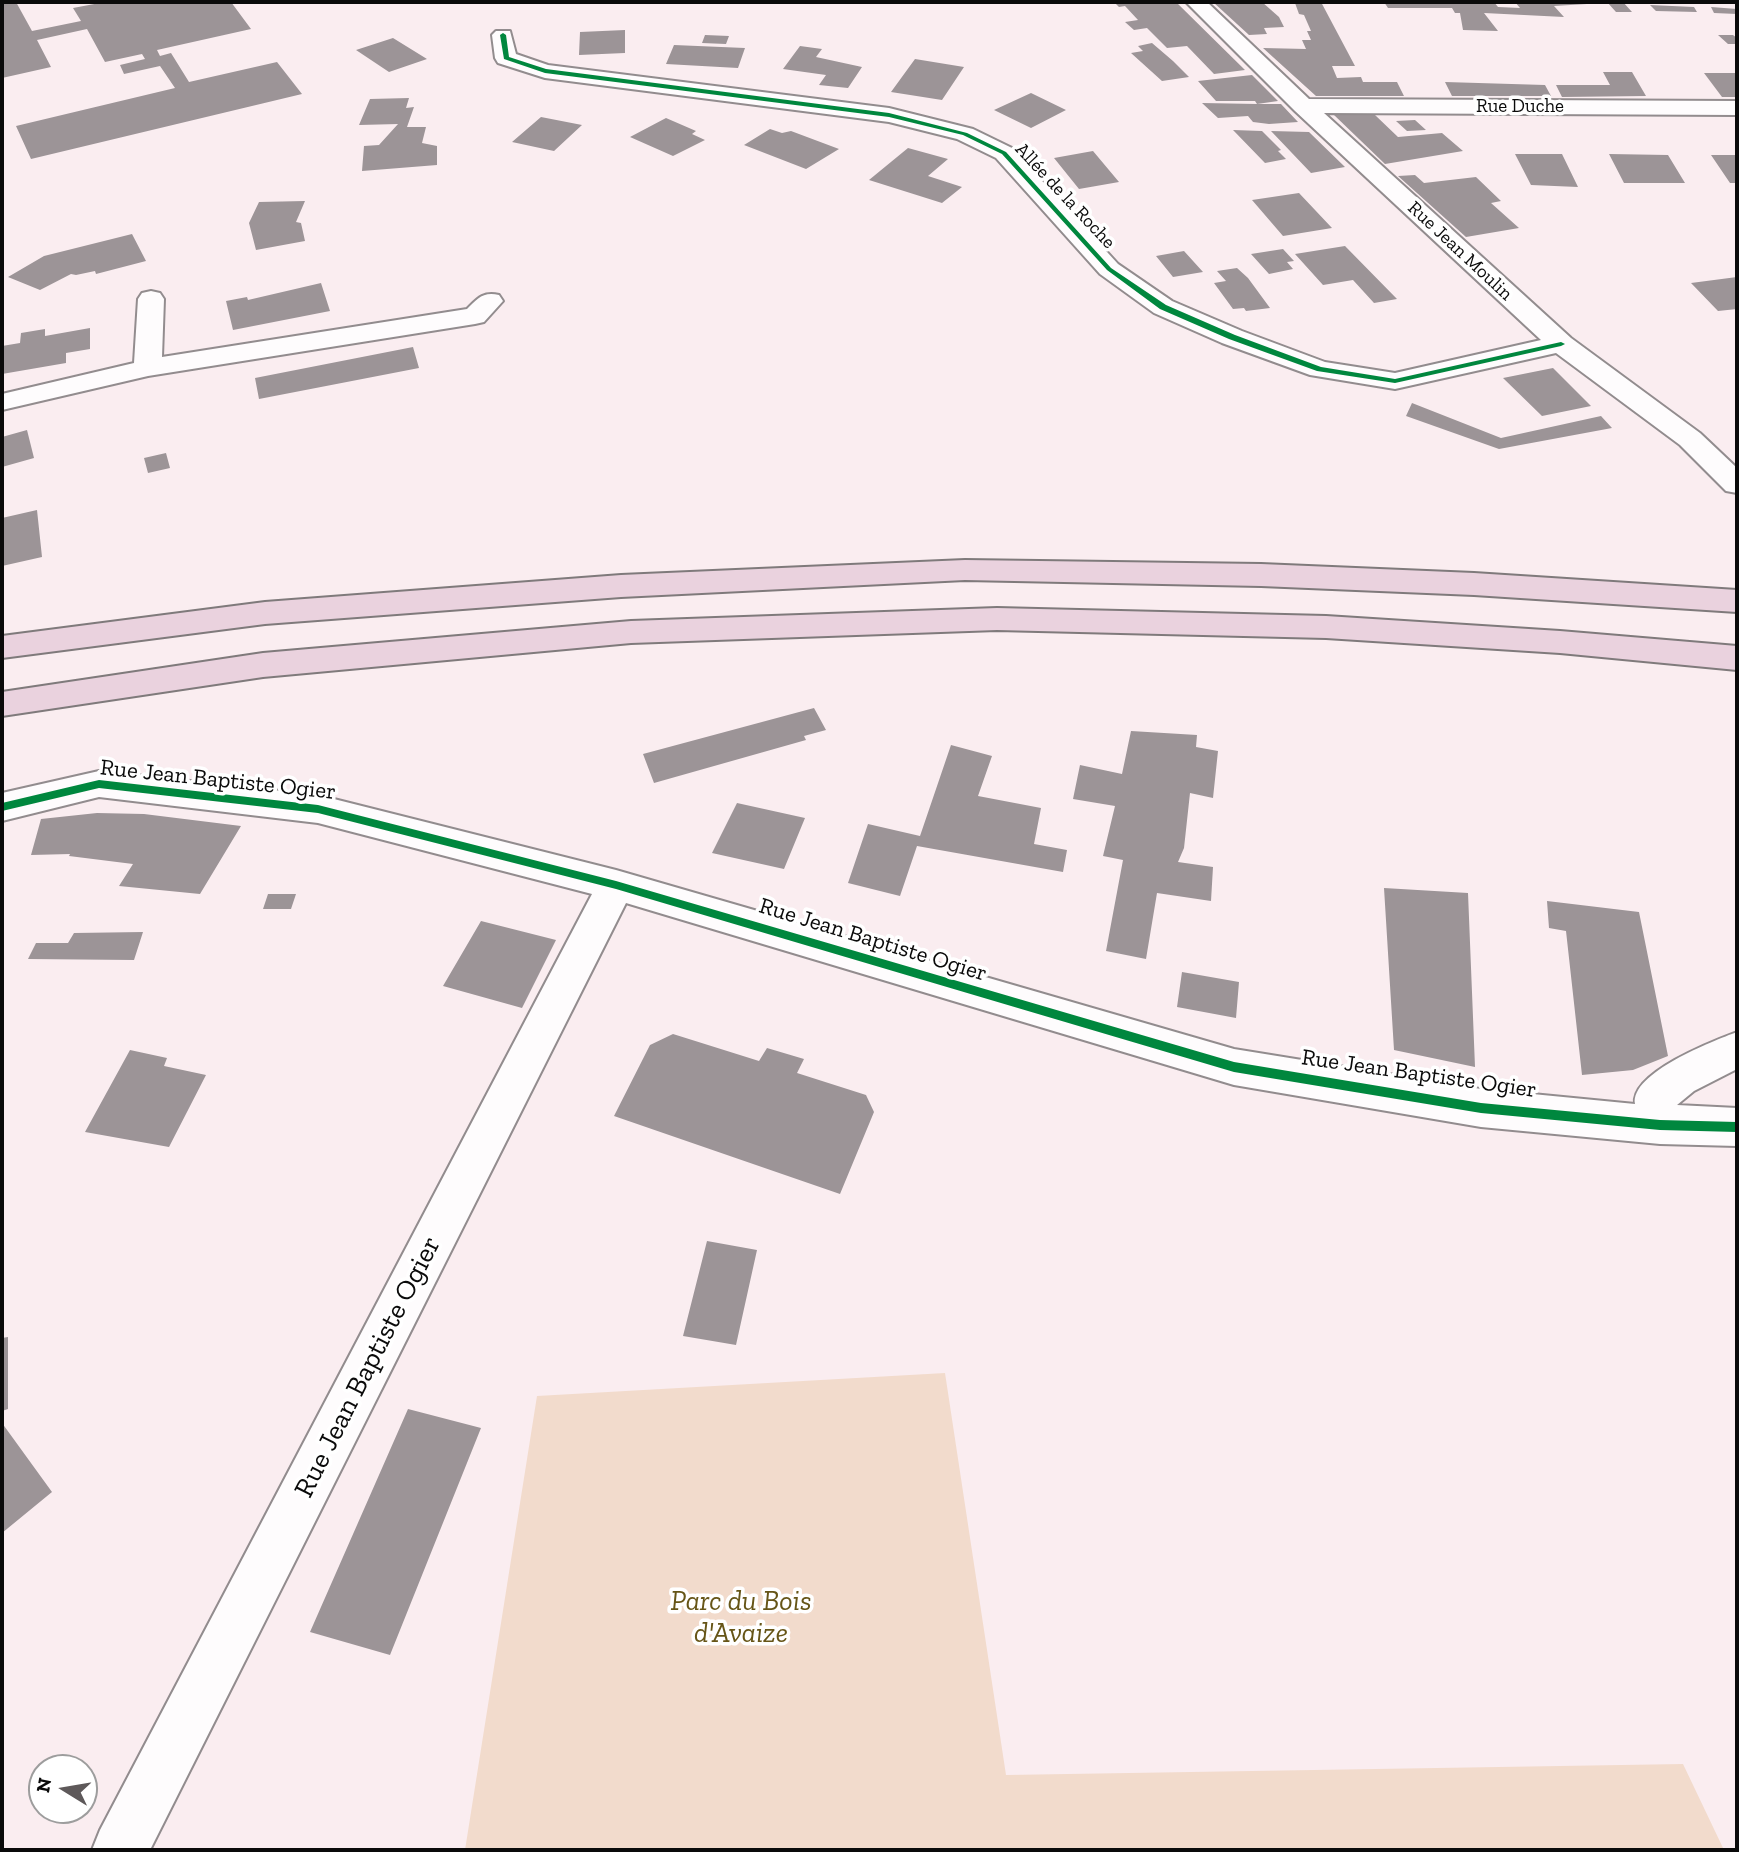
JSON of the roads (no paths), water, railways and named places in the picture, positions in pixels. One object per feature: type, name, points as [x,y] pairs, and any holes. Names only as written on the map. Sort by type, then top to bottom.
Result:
[{"type":"highway","points":[[2,647],[265,613],[621,586],[965,570],[1261,575],[1474,584],[1737,601]]},
{"type":"highway","points":[[2,704],[263,665],[631,632],[997,619],[1326,627],[1560,642],[1737,658]]},
{"type":"street","name":"Rue Jean Moulin","points":[[1196,2],[1303,106],[1561,344],[1690,439],[1737,484]]},
{"type":"street","name":"Allée de la Roche","points":[[503,35],[506,58],[545,71],[889,115],[965,134],[1004,153],[1110,269],[1163,307],[1232,337],[1320,369],[1395,381],[1561,344]]},
{"type":"street","name":"Rue Duche","points":[[1303,106],[1737,108]]},
{"type":"street","points":[[148,368],[151,299]]},
{"type":"street","points":[[2,402],[148,368],[475,316],[490,301]]},
{"type":"street","name":"Rue Jean Baptiste Ogier","points":[[2,807],[99,784],[318,809],[616,885],[1234,1067],[1481,1108],[1660,1125],[1737,1127]]},
{"type":"street","name":"Rue Jean Baptiste Ogier","points":[[120,1850],[616,885]]},
{"type":"street","points":[[1660,1125],[1655,1098],[1679,1078],[1737,1049]]},
{"type":"park label","name":"Parc du Bois d'Avaize","points":[[741,1618]]}]
